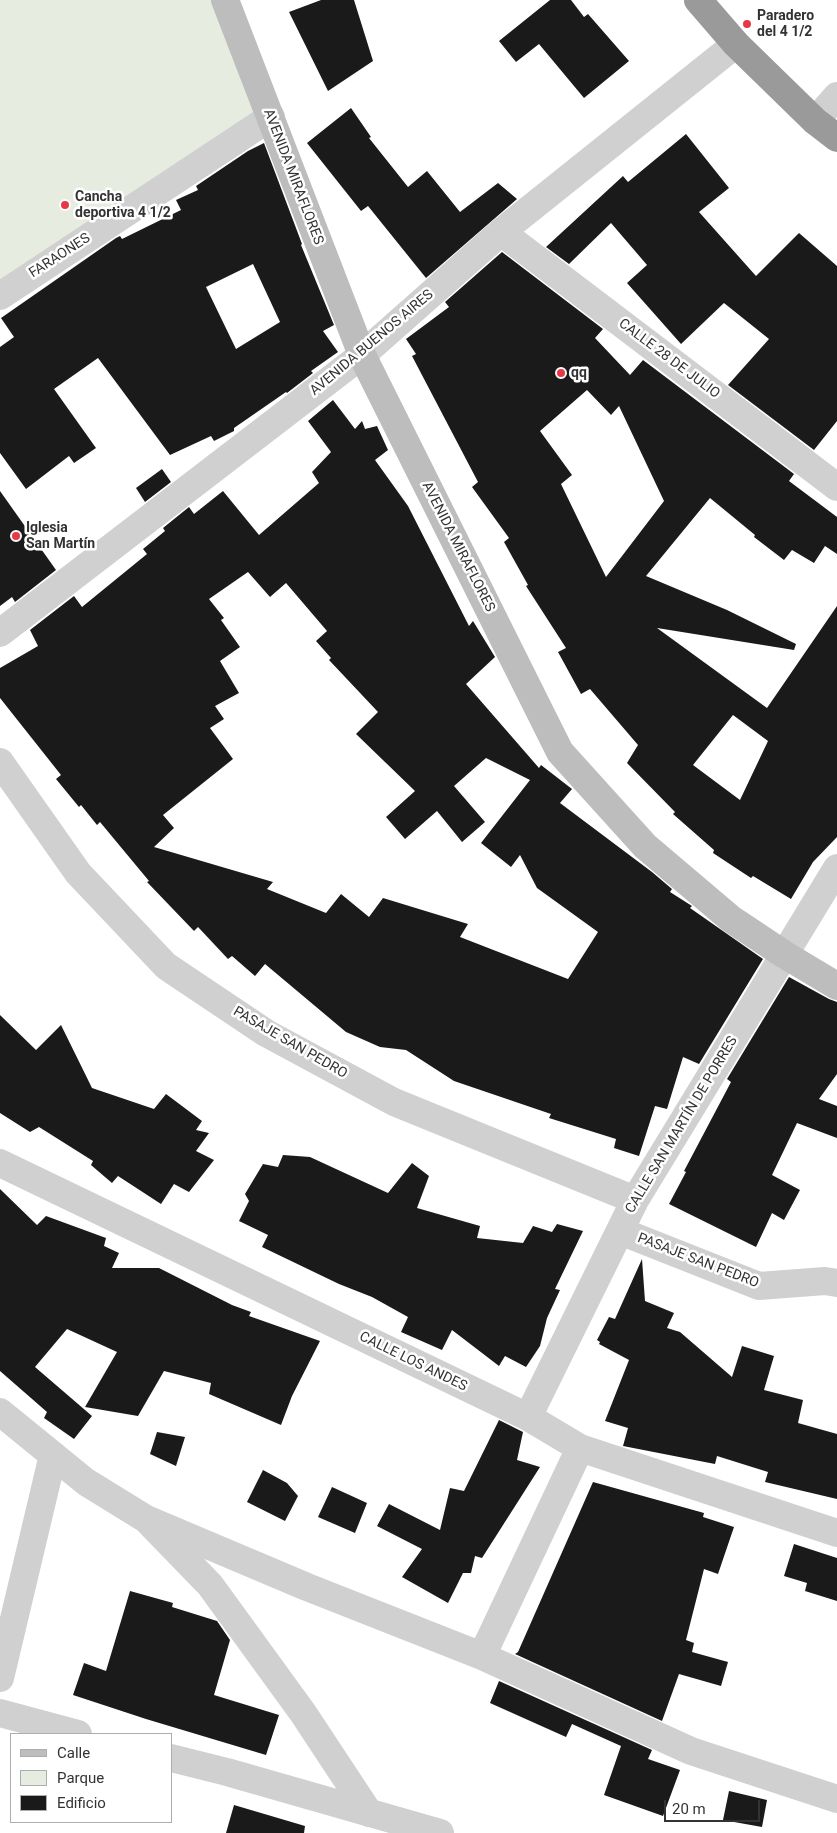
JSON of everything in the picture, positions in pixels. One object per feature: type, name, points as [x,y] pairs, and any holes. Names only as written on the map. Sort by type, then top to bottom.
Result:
[{"type":"highway","points":[[698,0],[736,44],[815,121],[837,138]]},
{"type":"street","name":"AVENIDA MIRAFLORES","points":[[225,0],[362,355],[560,752],[645,846],[731,919],[785,955],[837,986]]},
{"type":"street","name":"AVENIDA BUENOS AIRES","points":[[0,633],[362,355],[500,232],[736,44]]},
{"type":"street","points":[[815,121],[837,96]]},
{"type":"street","name":"FARAONES","points":[[0,296],[271,117]]},
{"type":"street","name":"CALLE 28 DE JULIO","points":[[500,232],[837,487]]},
{"type":"street","name":"PASAJE SAN PEDRO","points":[[0,762],[78,873],[166,966],[266,1033],[394,1102],[635,1200]]},
{"type":"street","name":"CALLE SAN MARTÍN DE PORRES","points":[[528,1417],[635,1200],[837,868]]},
{"type":"street","name":"CALLE LOS ANDES","points":[[0,1163],[528,1417],[580,1448],[837,1532]]},
{"type":"street","name":"PASAJE SAN PEDRO","points":[[620,1231],[759,1286],[825,1281],[837,1283]]},
{"type":"street","points":[[0,1412],[86,1482],[146,1519],[307,1587],[482,1656],[691,1751],[837,1799]]},
{"type":"street","points":[[482,1656],[580,1448]]},
{"type":"street","points":[[0,1678],[53,1455]]},
{"type":"street","points":[[146,1519],[210,1584],[303,1713],[369,1813]]},
{"type":"street","points":[[0,1713],[74,1733]]},
{"type":"street","points":[[172,1758],[440,1833]]},
{"type":"green space","name":"Cancha deportiva 4 1/2","points":[[0,0],[214,0],[258,118],[0,292]]},
{"type":"building","points":[[321,0],[354,0],[373,61],[328,91],[289,12]]},
{"type":"building","points":[[550,0],[571,0],[584,17],[588,14],[629,61],[584,98],[539,44],[516,62],[499,41]]},
{"type":"building","points":[[351,108],[371,137],[369,138],[408,187],[427,171],[460,212],[498,183],[517,199],[426,278],[368,206],[361,211],[307,143]]},
{"type":"building","points":[[686,134],[729,188],[699,212],[756,276],[799,233],[837,266],[837,421],[814,450],[728,385],[769,339],[724,303],[681,344],[627,283],[647,265],[611,223],[569,264],[546,247],[623,176],[628,182]]},
{"type":"building","points":[[264,143],[301,245],[334,325],[323,331],[338,352],[311,371],[313,373],[287,393],[234,428],[234,431],[214,441],[211,436],[170,455],[98,358],[54,389],[96,448],[74,463],[69,456],[26,489],[0,453],[0,347],[14,337],[1,318],[116,238],[120,236],[122,239],[181,210],[176,200],[198,190],[196,186],[248,151]],"holes":[[[253,264],[280,322],[236,349],[206,287]]]},
{"type":"building","points":[[502,252],[603,329],[595,338],[630,375],[643,360],[794,474],[789,481],[837,517],[837,554],[825,546],[814,563],[792,550],[784,560],[754,537],[755,535],[710,498],[646,576],[727,610],[796,644],[794,650],[657,628],[767,708],[837,606],[837,837],[813,862],[791,899],[753,876],[751,878],[713,853],[714,850],[673,814],[675,812],[627,763],[638,745],[590,689],[581,694],[558,652],[566,648],[526,586],[528,585],[504,542],[509,538],[472,487],[478,482],[412,356],[416,354],[406,339],[449,307],[445,302]],"holes":[[[587,390],[611,415],[619,406],[664,501],[606,577],[561,484],[572,475],[540,431]],[[733,715],[768,741],[740,800],[693,765]]]},
{"type":"building","points":[[333,400],[355,429],[362,421],[365,429],[377,426],[388,450],[375,460],[408,506],[469,626],[473,621],[495,657],[466,684],[539,768],[541,765],[572,789],[560,803],[652,872],[672,889],[670,892],[692,906],[690,908],[763,959],[699,1064],[683,1057],[667,1109],[655,1106],[639,1156],[614,1148],[616,1139],[549,1118],[551,1114],[454,1081],[406,1050],[380,1047],[346,1032],[265,964],[255,976],[232,956],[228,959],[198,927],[194,931],[147,882],[149,881],[100,822],[97,825],[81,805],[79,807],[56,779],[61,775],[0,698],[0,668],[38,646],[30,630],[74,596],[82,607],[147,554],[143,549],[165,531],[163,528],[189,507],[194,514],[223,491],[259,535],[319,483],[312,472],[331,452],[308,421]],"holes":[[[248,572],[270,597],[286,583],[327,631],[316,641],[331,658],[329,660],[378,712],[356,734],[415,791],[386,817],[405,839],[437,811],[462,842],[485,822],[454,786],[486,758],[530,780],[481,843],[511,867],[520,855],[537,888],[598,932],[568,979],[460,937],[468,924],[383,898],[369,917],[341,894],[326,913],[267,889],[273,882],[154,847],[174,828],[163,815],[233,759],[210,728],[224,719],[215,706],[239,693],[220,661],[240,647],[221,620],[224,618],[209,599]]]},
{"type":"building","points":[[162,469],[171,482],[145,502],[136,488]]},
{"type":"building","name":"Iglesia San Martín","points":[[0,491],[56,570],[15,602],[12,597],[0,606]]},
{"type":"building","points":[[789,977],[837,1002],[837,1074],[819,1099],[837,1106],[837,1138],[797,1123],[772,1175],[800,1190],[784,1220],[772,1213],[756,1247],[669,1204],[686,1172],[684,1171],[731,1082],[727,1079]]},
{"type":"building","points":[[0,1015],[36,1050],[61,1025],[92,1088],[154,1109],[166,1094],[202,1121],[196,1130],[209,1133],[196,1151],[214,1160],[189,1192],[174,1184],[161,1204],[118,1176],[112,1183],[91,1165],[93,1161],[39,1127],[30,1132],[0,1113]]},
{"type":"building","points":[[283,1155],[310,1157],[388,1193],[412,1163],[429,1176],[417,1208],[480,1226],[477,1238],[523,1243],[533,1226],[552,1232],[557,1224],[583,1231],[555,1289],[560,1290],[547,1318],[540,1346],[526,1367],[505,1356],[499,1366],[452,1330],[442,1350],[401,1332],[408,1317],[372,1297],[339,1284],[262,1247],[268,1235],[239,1221],[249,1201],[245,1194],[263,1164],[278,1167]]},
{"type":"building","points":[[0,1189],[37,1225],[46,1216],[106,1238],[104,1246],[119,1253],[112,1268],[159,1268],[232,1305],[251,1312],[249,1316],[320,1341],[292,1396],[281,1425],[209,1394],[211,1383],[164,1371],[138,1416],[85,1407],[117,1352],[67,1329],[35,1367],[92,1416],[74,1439],[44,1418],[47,1412],[0,1371]]},
{"type":"building","points":[[642,1259],[645,1301],[674,1313],[667,1328],[680,1332],[732,1377],[742,1346],[774,1356],[764,1390],[803,1400],[798,1423],[837,1434],[837,1499],[765,1482],[768,1472],[717,1456],[715,1464],[623,1446],[628,1428],[605,1421],[629,1360],[599,1344],[600,1342],[597,1340],[609,1317],[615,1319]]},
{"type":"building","points":[[499,1420],[523,1432],[517,1460],[540,1467],[482,1558],[475,1556],[471,1573],[463,1573],[448,1603],[402,1577],[422,1549],[377,1526],[389,1504],[440,1530],[450,1488],[464,1491]]},
{"type":"building","points":[[157,1432],[185,1437],[176,1466],[150,1454]]},
{"type":"building","points":[[263,1470],[287,1483],[298,1496],[285,1521],[247,1502]]},
{"type":"building","points":[[593,1482],[704,1513],[703,1517],[734,1527],[718,1574],[704,1569],[686,1640],[694,1643],[692,1652],[728,1662],[721,1686],[679,1674],[662,1721],[515,1654],[518,1652]]},
{"type":"building","points":[[332,1487],[367,1503],[355,1533],[318,1517]]},
{"type":"building","points":[[794,1544],[837,1558],[837,1601],[805,1591],[807,1583],[784,1576]]},
{"type":"building","points":[[130,1591],[173,1603],[172,1607],[217,1621],[230,1640],[214,1695],[279,1715],[266,1755],[73,1695],[84,1663],[106,1671]]},
{"type":"building","points":[[499,1681],[652,1750],[648,1759],[680,1770],[663,1816],[604,1795],[621,1746],[572,1724],[566,1737],[490,1703]]},
{"type":"building","points":[[729,1791],[767,1800],[762,1827],[723,1820]]},
{"type":"building","points":[[234,1805],[305,1826],[304,1833],[226,1833]]},
{"type":"place","name":"Paradero del 4 1/2","points":[[747,24]]},
{"type":"place","name":"Cancha deportiva 4 1/2","points":[[65,205]]},
{"type":"place","name":"qq","points":[[561,373]]},
{"type":"place","name":"Iglesia San Martín","points":[[16,536]]}]
